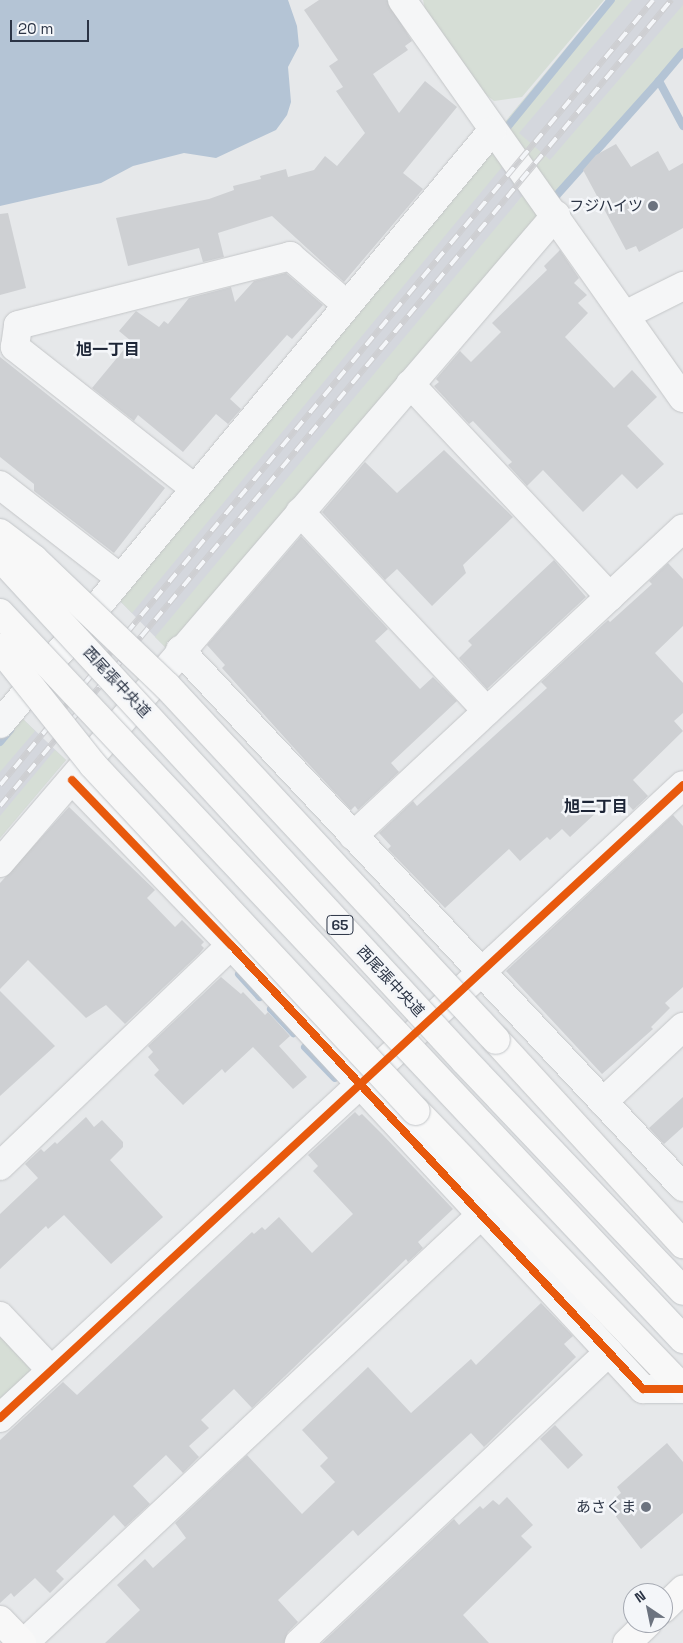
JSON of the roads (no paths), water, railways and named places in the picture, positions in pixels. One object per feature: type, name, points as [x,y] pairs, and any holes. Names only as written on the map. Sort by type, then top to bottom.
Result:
[{"type":"main road","name":"65","points":[[0,533],[34,558],[167,686],[683,1244]]},
{"type":"main road","name":"西尾張中央道","points":[[0,557],[464,1060],[683,1291]]},
{"type":"main road","name":"西尾張中央道","points":[[0,613],[683,1339]]},
{"type":"main road","points":[[0,648],[93,765],[416,1111],[683,1388]]},
{"type":"main road","points":[[673,1600],[683,1590]]},
{"type":"main road","points":[[0,1620],[23,1643]]},
{"type":"main road","points":[[627,1643],[638,1633]]},
{"type":"street","points":[[402,0],[492,131],[556,216],[683,398]]},
{"type":"street","points":[[1,721],[492,131]]},
{"type":"street","points":[[0,863],[180,650],[556,216]]},
{"type":"street","points":[[194,488],[15,346],[18,325],[290,256],[347,305]]},
{"type":"street","points":[[625,315],[683,286]]},
{"type":"street","points":[[410,384],[610,597]]},
{"type":"street","points":[[0,485],[120,578]]},
{"type":"street","points":[[300,512],[487,711]]},
{"type":"street","points":[[354,836],[683,528]]},
{"type":"street","points":[[180,650],[683,1187]]},
{"type":"street","points":[[72,780],[231,945],[643,1389],[683,1388]]},
{"type":"street","points":[[0,1418],[360,1084],[482,974],[683,785]]},
{"type":"street","points":[[0,1166],[231,945]]},
{"type":"street","points":[[603,1102],[683,1027]]},
{"type":"street","points":[[23,1643],[482,1214]]},
{"type":"street","points":[[0,1316],[51,1370]]},
{"type":"street","points":[[299,1643],[609,1352]]},
{"type":"water","points":[[0,0],[288,0],[297,26],[299,46],[288,67],[291,102],[287,115],[276,130],[216,158],[184,153],[133,166],[101,183],[0,206]]},
{"type":"waterway","points":[[504,131],[611,0]]},
{"type":"waterway","points":[[683,52],[659,81],[683,126]]},
{"type":"waterway","points":[[556,196],[659,81]]},
{"type":"waterway","points":[[0,742],[10,730]]},
{"type":"waterway","points":[[239,974],[260,997]]},
{"type":"waterway","points":[[271,1009],[293,1033]]},
{"type":"waterway","points":[[305,1047],[335,1078]]},
{"type":"railway","points":[[0,785],[653,0]]},
{"type":"railway","points":[[0,806],[671,0]]},
{"type":"place","name":"フジハイツ","points":[[653,206]]},
{"type":"place","name":"あさくま","points":[[646,1507]]},
{"type":"district","name":"旭一丁目","points":[[108,350]]},
{"type":"district","name":"旭二丁目","points":[[596,807]]}]
